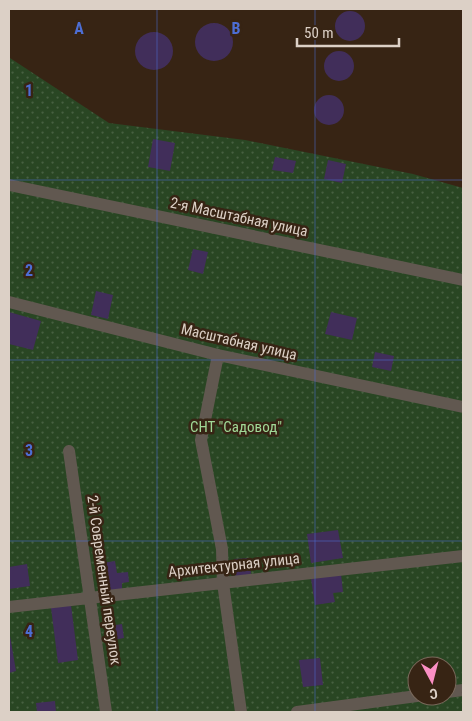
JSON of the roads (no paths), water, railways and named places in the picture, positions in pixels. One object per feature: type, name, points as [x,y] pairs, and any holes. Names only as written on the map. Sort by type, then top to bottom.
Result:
[{"type":"lane","name":"2-я Масштабная улица","points":[[9,185],[463,280]]},
{"type":"lane","name":"Масштабная улица","points":[[9,302],[218,355],[463,406]]},
{"type":"lane","points":[[218,355],[202,440],[222,549],[223,583],[241,712]]},
{"type":"lane","name":"2-й Современный переулок","points":[[69,451],[106,712]]},
{"type":"lane","name":"Архитектурная улица","points":[[9,607],[463,556]]},
{"type":"lane","points":[[297,712],[407,697]]},
{"type":"park label","name":"СНТ \"Садовод\"","points":[[236,427]]}]
